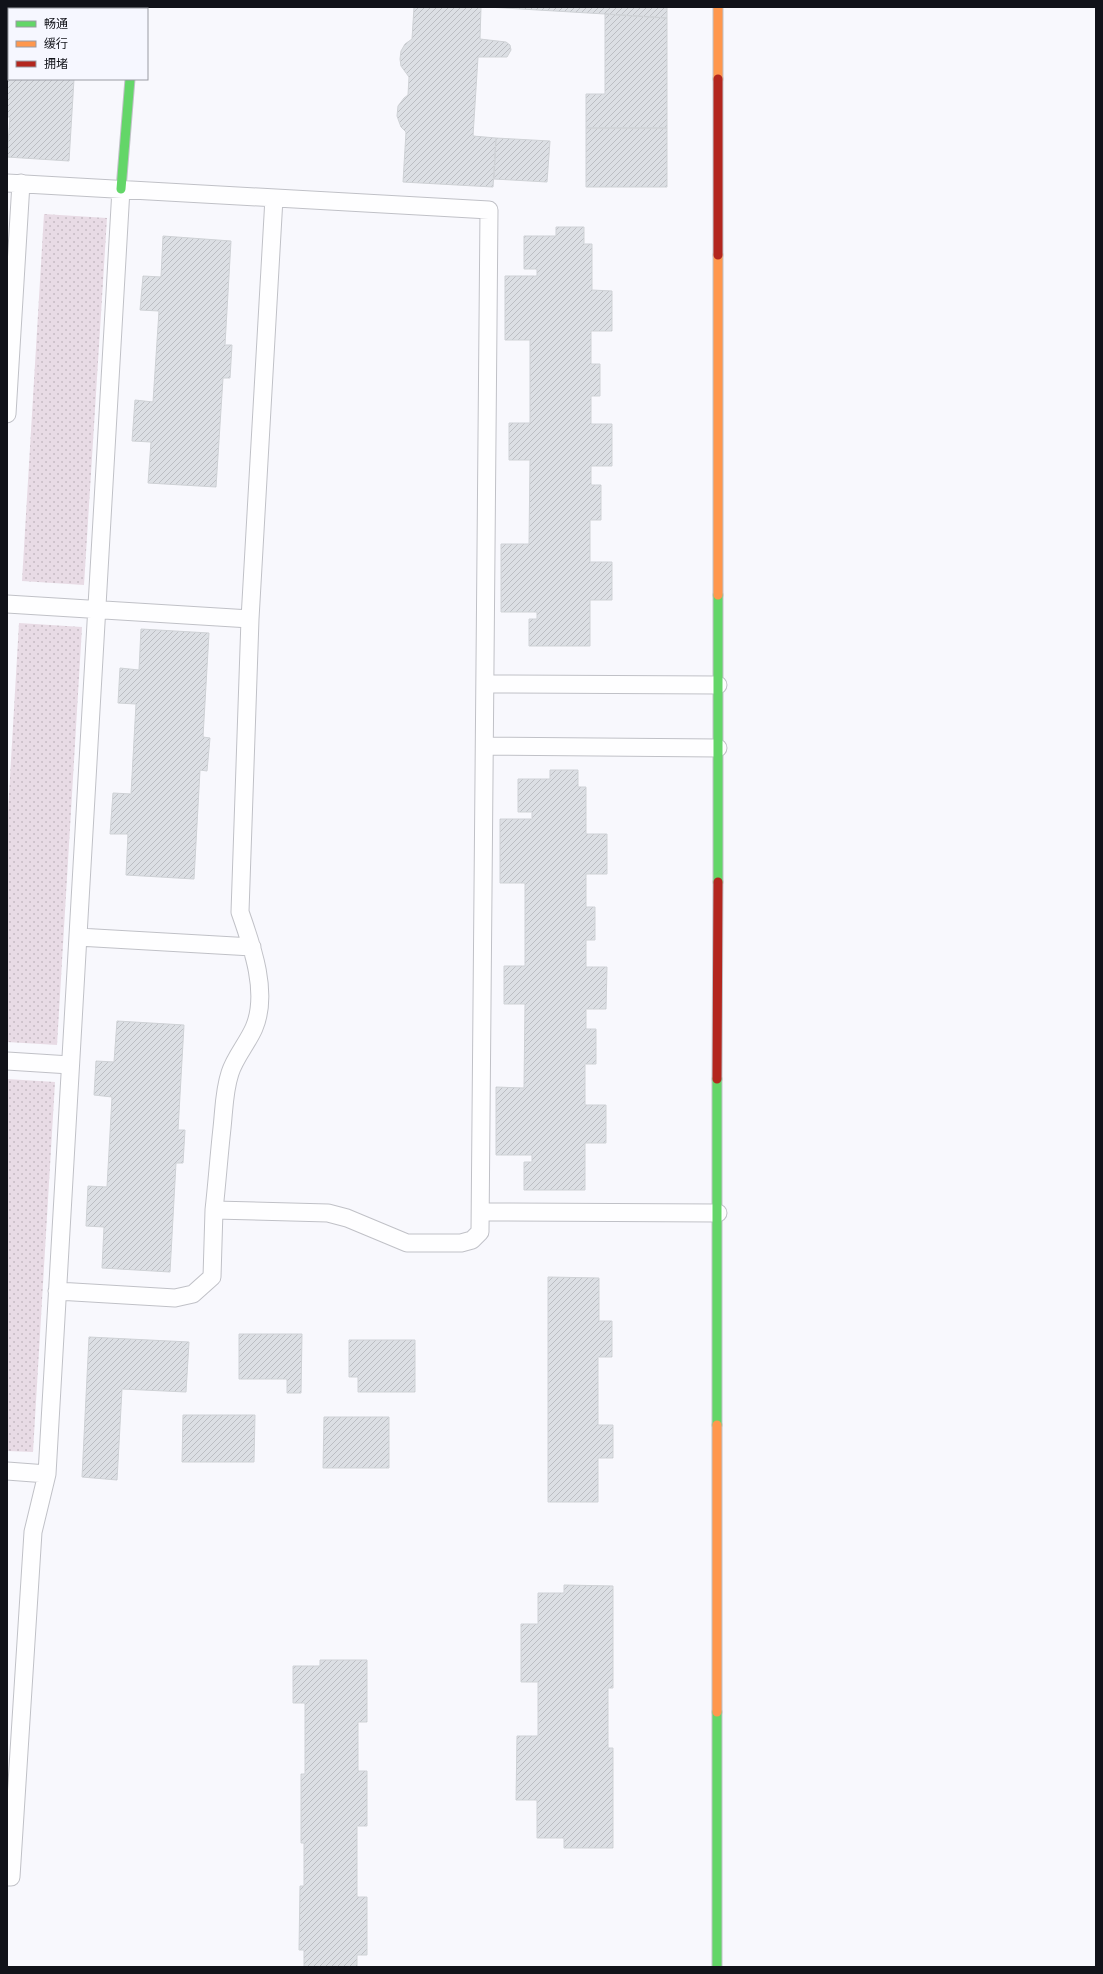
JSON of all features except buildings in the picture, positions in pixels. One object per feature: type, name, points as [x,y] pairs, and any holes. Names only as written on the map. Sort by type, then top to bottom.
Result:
[{"type":"street","points":[[717,1967],[718,7]]},
{"type":"street","points":[[121,189],[130,80]]},
{"type":"lane","points":[[7,414],[14,183],[489,210],[480,1232],[472,1240],[461,1243],[407,1242],[347,1218],[328,1213],[214,1210]]},
{"type":"lane","points":[[7,1877],[11,1877],[32,1532],[47,1474],[121,189]]},
{"type":"lane","points":[[57,1291],[175,1298],[193,1294],[212,1277],[214,1210],[225,1095],[230,1073],[238,1055],[255,1027],[258,1008],[259,980],[252,947],[240,912],[250,619],[274,198]]},
{"type":"lane","points":[[7,604],[250,619]]},
{"type":"lane","points":[[485,684],[718,685]]},
{"type":"lane","points":[[485,746],[718,748]]},
{"type":"lane","points":[[78,937],[252,947]]},
{"type":"lane","points":[[7,1061],[70,1065]]},
{"type":"lane","points":[[481,1212],[718,1213]]},
{"type":"lane","points":[[7,1472],[47,1474]]},
{"type":"shaded area","points":[[44,214],[107,218],[84,585],[22,581]]},
{"type":"shaded area","points":[[19,623],[82,627],[57,1045],[7,1042],[7,829]]},
{"type":"shaded area","points":[[7,1079],[55,1082],[33,1452],[7,1451]]},
{"type":"traffic: fast","points":[[121,189],[130,80]]},
{"type":"traffic: fast","points":[[718,595],[718,882]]},
{"type":"traffic: fast","points":[[717,1079],[717,1425]]},
{"type":"traffic: fast","points":[[717,1712],[717,1967]]},
{"type":"traffic: slow","points":[[718,7],[718,79]]},
{"type":"traffic: slow","points":[[718,255],[718,595]]},
{"type":"traffic: slow","points":[[717,1425],[717,1712]]},
{"type":"traffic: jam","points":[[718,79],[718,255]]},
{"type":"traffic: jam","points":[[717,1079],[718,882]]}]
